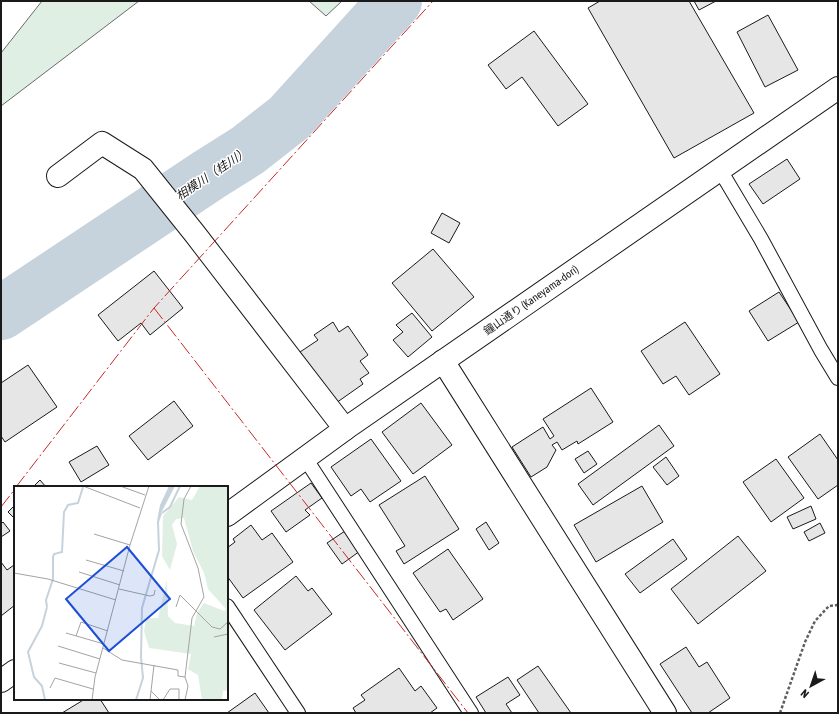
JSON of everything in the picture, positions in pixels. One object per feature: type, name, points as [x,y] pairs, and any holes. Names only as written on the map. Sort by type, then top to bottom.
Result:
[{"type":"street","name":"鐘山通り (Kaneyama-dori)","points":[[228,514],[443,361],[837,90]]},
{"type":"street","points":[[58,176],[102,143],[143,169],[196,234],[346,429]]},
{"type":"street","points":[[443,361],[665,713]]},
{"type":"street","points":[[1,681],[14,671]]},
{"type":"lane","points":[[720,170],[761,239],[838,378]]},
{"type":"lane","points":[[306,458],[471,713]]},
{"type":"lane","points":[[228,608],[298,713]]},
{"type":"path","points":[[780,713],[805,642],[815,621],[829,606],[838,605]]},
{"type":"green space","points":[[42,1],[139,1],[1,106],[1,53]]},
{"type":"green space","points":[[309,1],[342,1],[326,16]]},
{"type":"building","points":[[600,1],[689,1],[754,113],[674,158],[588,8]]},
{"type":"building","points":[[694,1],[716,1],[699,10]]},
{"type":"building","points":[[768,15],[798,70],[765,87],[737,32]]},
{"type":"building","points":[[534,31],[588,104],[558,126],[522,77],[506,89],[488,65]]},
{"type":"building","points":[[787,159],[800,179],[763,204],[749,184]]},
{"type":"building","points":[[442,213],[460,223],[449,243],[431,233]]},
{"type":"building","points":[[433,249],[474,297],[432,331],[392,283]]},
{"type":"building","points":[[154,271],[183,308],[150,335],[141,323],[118,341],[98,315]]},
{"type":"building","points":[[779,292],[799,322],[768,341],[749,311]]},
{"type":"building","points":[[412,313],[432,337],[408,357],[393,340],[403,332],[396,325]]},
{"type":"building","points":[[333,322],[339,332],[348,326],[368,355],[360,361],[369,373],[360,379],[363,384],[336,403],[300,352],[318,340],[314,335]]},
{"type":"building","points":[[685,322],[720,374],[689,395],[676,376],[663,384],[641,351]]},
{"type":"building","points":[[28,365],[57,407],[5,442],[1,436],[1,383]]},
{"type":"building","points":[[591,388],[613,422],[578,444],[577,441],[562,450],[557,442],[552,445],[556,450],[547,467],[531,477],[512,447],[543,427],[550,439],[554,436],[543,419]]},
{"type":"building","points":[[174,401],[193,426],[148,460],[129,436]]},
{"type":"building","points":[[421,403],[452,445],[413,474],[382,432]]},
{"type":"building","points":[[659,425],[674,446],[593,505],[578,484]]},
{"type":"building","points":[[820,434],[838,460],[838,485],[818,499],[788,457]]},
{"type":"building","points":[[371,439],[401,481],[370,502],[361,489],[351,496],[331,467]]},
{"type":"building","points":[[97,446],[109,465],[81,482],[69,462]]},
{"type":"building","points":[[588,451],[597,464],[584,473],[575,459]]},
{"type":"building","points":[[666,457],[679,476],[667,485],[653,467]]},
{"type":"building","points":[[776,459],[804,498],[771,522],[743,482]]},
{"type":"building","points":[[425,476],[459,529],[404,564],[396,551],[405,546],[379,505]]},
{"type":"building","points":[[40,480],[45,486],[34,486]]},
{"type":"building","points":[[311,483],[322,498],[305,510],[310,515],[286,532],[271,511]]},
{"type":"building","points":[[642,486],[663,522],[596,562],[574,525]]},
{"type":"building","points":[[14,506],[14,518],[8,512]]},
{"type":"building","points":[[811,506],[816,519],[793,529],[787,517]]},
{"type":"building","points":[[3,522],[10,531],[1,537],[1,524]]},
{"type":"building","points":[[486,522],[499,543],[489,550],[476,529]]},
{"type":"building","points":[[820,523],[825,533],[809,541],[804,532]]},
{"type":"building","points":[[251,525],[262,540],[272,533],[293,562],[243,598],[228,577],[228,547],[235,542],[233,539]]},
{"type":"building","points":[[345,531],[360,551],[342,564],[327,543]]},
{"type":"building","points":[[738,536],[766,571],[698,624],[671,589]]},
{"type":"building","points":[[673,539],[687,559],[640,593],[625,574]]},
{"type":"building","points":[[448,549],[483,599],[453,620],[446,609],[440,612],[413,573]]},
{"type":"building","points":[[1,562],[7,570],[14,565],[14,606],[1,616]]},
{"type":"building","points":[[296,576],[308,591],[312,588],[332,614],[285,650],[254,610]]},
{"type":"building","points":[[686,647],[699,667],[707,662],[730,698],[708,713],[692,713],[660,664]]},
{"type":"building","points":[[538,666],[571,713],[539,713],[517,680]]},
{"type":"building","points":[[399,668],[415,691],[421,686],[437,708],[430,713],[356,713],[353,708],[365,700],[361,695]]},
{"type":"building","points":[[508,677],[520,695],[506,704],[512,713],[486,713],[476,697]]},
{"type":"building","points":[[255,693],[269,713],[227,713]]},
{"type":"building","points":[[83,700],[101,700],[109,713],[62,713]]},
{"type":"waterway","name":"相模川（桂川）","points":[[1,313],[248,150],[289,118],[395,1]]},
{"type":"power","points":[[17,486],[154,308],[433,1]]},
{"type":"power","points":[[154,308],[468,713]]},
{"type":"power","points":[[1,507],[14,490]]}]
